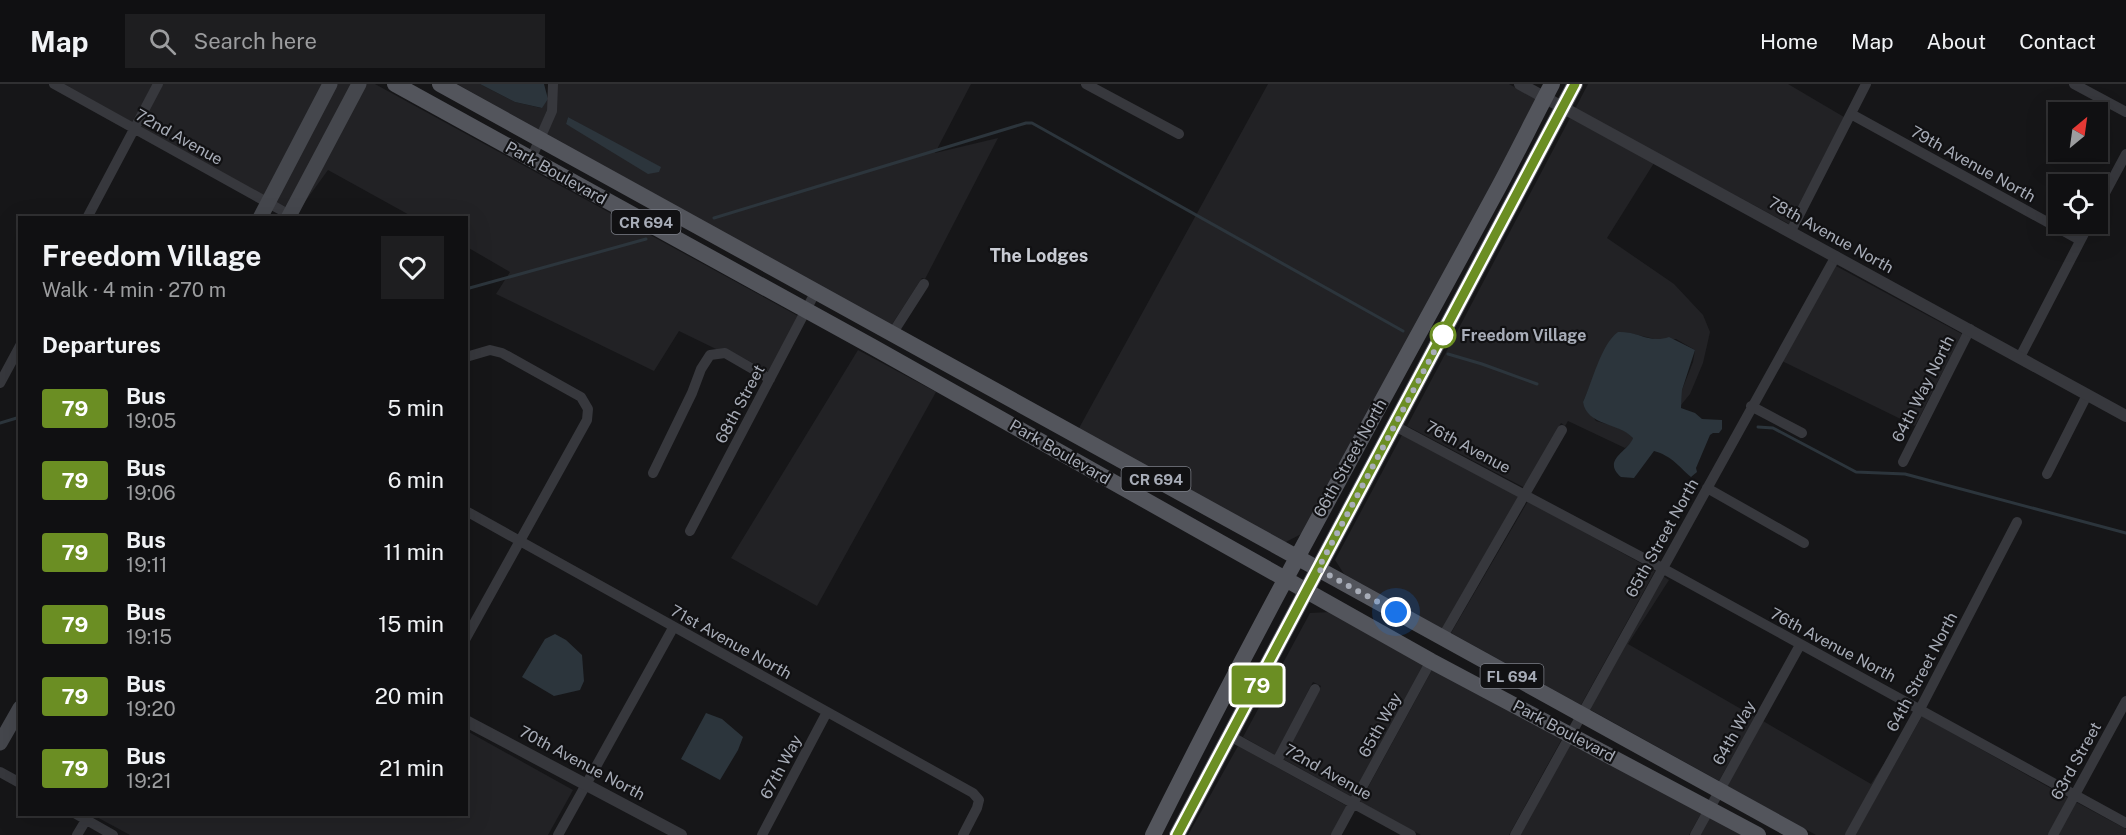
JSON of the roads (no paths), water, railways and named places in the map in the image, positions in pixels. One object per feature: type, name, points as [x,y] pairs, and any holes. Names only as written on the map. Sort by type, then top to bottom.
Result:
[{"type":"main road","points":[[261,216],[330,84]]},
{"type":"main road","points":[[289,216],[358,84]]},
{"type":"main road","name":"Park Boulevard","points":[[395,84],[1021,430],[1431,661],[1758,835]]},
{"type":"main road","name":"Park Boulevard","points":[[440,84],[1800,835]]},
{"type":"main road","name":"66th Street North","points":[[1177,835],[1575,84]]},
{"type":"main road","name":"66th Street North","points":[[1153,835],[1297,556],[1498,189],[1549,91]]},
{"type":"main road","points":[[1021,430],[1029,424],[1042,428],[1072,444],[1082,446],[1091,444]]},
{"type":"main road","points":[[0,743],[18,712]]},
{"type":"street","name":"72nd Avenue","points":[[54,84],[289,216]]},
{"type":"street","points":[[88,216],[158,84]]},
{"type":"street","points":[[531,159],[552,111],[553,84]]},
{"type":"street","points":[[1086,84],[1179,134]]},
{"type":"street","name":"78th Avenue North","points":[[1520,84],[1549,91],[1562,108],[1791,231],[2126,416]]},
{"type":"street","points":[[1791,231],[1866,84]]},
{"type":"street","points":[[2074,84],[2126,112]]},
{"type":"street","name":"79th Avenue North","points":[[1851,114],[2080,240]]},
{"type":"street","points":[[2108,188],[2126,154]]},
{"type":"street","points":[[2020,357],[2083,234]]},
{"type":"street","name":"65th Street North","points":[[1515,835],[1836,256]]},
{"type":"street","points":[[892,334],[924,284]]},
{"type":"street","name":"68th Street","points":[[690,531],[816,291]]},
{"type":"street","name":"64th Way North","points":[[1903,462],[1970,330]]},
{"type":"street","points":[[0,383],[18,350]]},
{"type":"street","points":[[468,356],[490,351],[502,353],[581,397],[588,409],[587,420],[468,634]]},
{"type":"street","points":[[653,472],[692,393],[700,369],[710,355],[725,353],[770,379]]},
{"type":"street","points":[[2047,474],[2087,395]]},
{"type":"street","points":[[1751,406],[1802,433]]},
{"type":"street","name":"76th Avenue","points":[[1395,426],[1526,494]]},
{"type":"street","points":[[1443,639],[1562,430]]},
{"type":"street","points":[[1707,488],[1804,543]]},
{"type":"street","name":"76th Avenue North","points":[[1526,494],[2126,823]]},
{"type":"street","name":"71st Avenue North","points":[[468,512],[973,793],[979,800],[963,835]]},
{"type":"street","name":"64th Street North","points":[[1850,835],[1920,709],[2018,522]]},
{"type":"street","points":[[558,835],[673,628]]},
{"type":"street","name":"64th Way","points":[[1695,835],[1800,645]]},
{"type":"street","name":"65th Way","points":[[1336,835],[1431,661]]},
{"type":"street","points":[[1276,761],[1315,689]]},
{"type":"street","name":"63rd Street","points":[[2053,835],[2126,701]]},
{"type":"street","name":"67th Way","points":[[762,835],[827,712]]},
{"type":"street","name":"70th Avenue North","points":[[468,722],[587,783],[681,835]]},
{"type":"street","name":"72nd Avenue","points":[[1230,736],[1411,835]]},
{"type":"street","points":[[0,772],[18,782]]},
{"type":"street","points":[[77,835],[81,817],[113,835]]},
{"type":"waterway","points":[[714,218],[1032,123],[1403,331]]},
{"type":"waterway","points":[[468,288],[646,239]]},
{"type":"waterway","points":[[1448,354],[1537,384]]},
{"type":"waterway","points":[[0,423],[18,418]]},
{"type":"waterway","points":[[1758,427],[1773,428],[1856,472],[1905,474],[2126,533]]},
{"type":"place","name":"Freedom Village","points":[[1443,335]]},
{"type":"district","name":"The Lodges","points":[[1039,255]]}]
